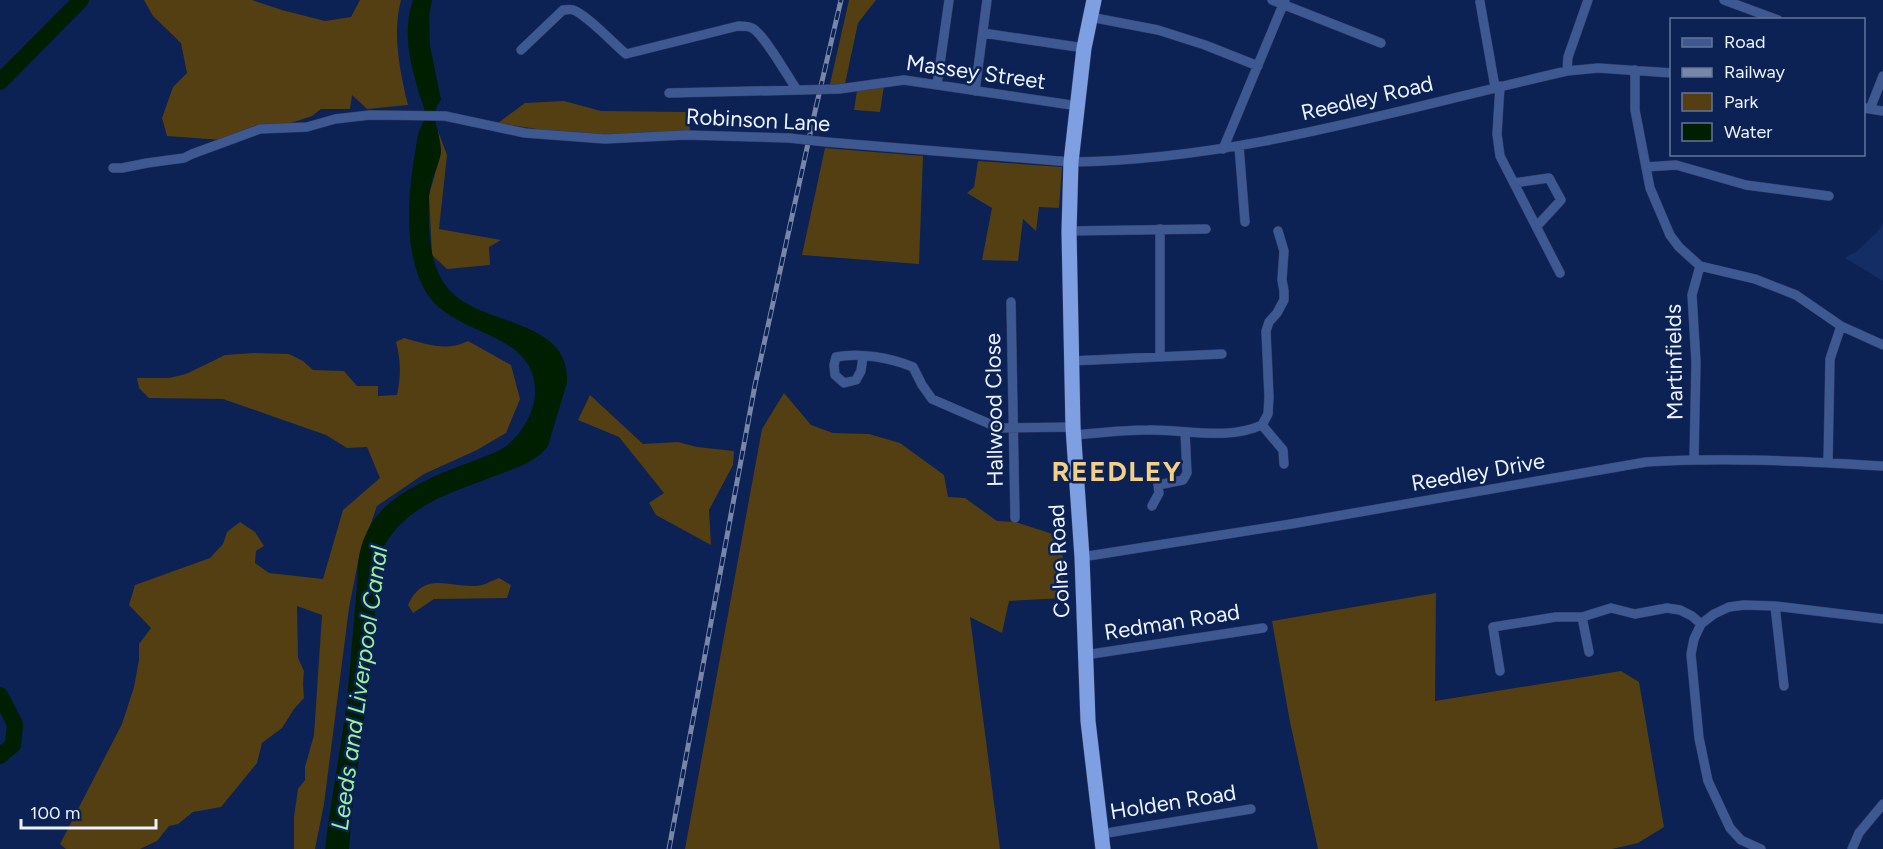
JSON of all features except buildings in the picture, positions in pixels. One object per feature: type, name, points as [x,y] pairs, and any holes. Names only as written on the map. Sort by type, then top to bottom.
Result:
[{"type":"highway","name":"Colne Road","points":[[1094,0],[1084,48],[1071,162],[1069,231],[1071,361],[1088,721],[1102,841]]},
{"type":"street","points":[[937,85],[949,0]]},
{"type":"street","points":[[975,92],[987,0]]},
{"type":"street","points":[[1272,0],[1284,2],[1381,43]]},
{"type":"street","points":[[1567,71],[1568,57],[1588,0]]},
{"type":"street","points":[[1725,0],[1773,18]]},
{"type":"street","points":[[1222,149],[1284,2]]},
{"type":"street","points":[[1480,2],[1498,87],[1497,134],[1500,156],[1560,273]]},
{"type":"street","points":[[521,50],[563,10],[570,9],[576,11],[626,54],[738,26],[751,26],[758,32],[799,90]]},
{"type":"street","points":[[1090,17],[1158,30],[1205,45],[1258,66]]},
{"type":"street","points":[[983,33],[1084,48]]},
{"type":"street","name":"Reedley Road","points":[[1071,162],[1106,162],[1239,146],[1322,129],[1567,71],[1598,68],[1670,73]]},
{"type":"street","points":[[1635,70],[1635,111],[1650,188],[1670,235],[1679,247],[1700,266],[1755,279],[1796,295],[1841,326],[1883,345]]},
{"type":"street","points":[[1883,76],[1867,108],[1883,111]]},
{"type":"street","name":"Massey Street","points":[[669,93],[839,89],[904,80],[1078,106]]},
{"type":"street","name":"Robinson Lane","points":[[113,168],[184,158],[260,129],[307,128],[335,120],[370,115],[445,116],[525,134],[605,140],[686,135],[789,138],[1071,162]]},
{"type":"street","points":[[1239,146],[1245,222]]},
{"type":"street","points":[[1646,167],[1676,165],[1746,185],[1829,196]]},
{"type":"street","points":[[1514,183],[1549,178],[1561,200],[1537,226]]},
{"type":"street","points":[[1160,229],[1160,356]]},
{"type":"street","points":[[1069,231],[1206,229]]},
{"type":"street","points":[[863,356],[904,363],[913,367],[932,399],[999,428],[1074,431],[1148,430],[1211,434],[1251,430],[1262,425],[1268,414],[1266,331],[1269,322],[1284,300],[1282,280],[1284,251],[1278,231]]},
{"type":"street","name":"Martinfields","points":[[1695,459],[1696,362],[1692,295],[1700,266]]},
{"type":"street","name":"Hallwood Close","points":[[1011,302],[1016,518]]},
{"type":"street","points":[[1828,462],[1830,359],[1841,326]]},
{"type":"street","points":[[1071,361],[1222,354]]},
{"type":"street","points":[[1262,425],[1283,450],[1284,464]]},
{"type":"street","points":[[1152,506],[1159,493],[1158,485],[1183,480],[1187,472],[1185,432]]},
{"type":"street","name":"Reedley Drive","points":[[1082,556],[1291,524],[1646,462],[1695,459],[1828,462],[1883,466]]},
{"type":"street","points":[[1761,849],[1741,840],[1730,828],[1708,781],[1700,738],[1691,654],[1694,639],[1701,624],[1714,614],[1729,607],[1744,605],[1775,606],[1883,619]]},
{"type":"street","points":[[1775,606],[1784,686]]},
{"type":"street","points":[[1500,671],[1493,627],[1556,617],[1582,617],[1611,608],[1635,614],[1667,608],[1680,610],[1701,624]]},
{"type":"street","points":[[1582,617],[1589,652]]},
{"type":"street","name":"Redman Road","points":[[1085,655],[1263,628]]},
{"type":"street","points":[[1852,849],[1859,833],[1883,804]]},
{"type":"street","name":"Holden Road","points":[[1102,841],[1251,809]]},
{"type":"shaded area","points":[[1883,223],[1883,281],[1845,258],[1857,251],[1879,230]]},
{"type":"green space","points":[[144,0],[252,0],[325,21],[351,17],[360,0],[401,0],[397,39],[408,105],[367,109],[352,95],[350,109],[321,109],[312,116],[285,125],[256,125],[222,140],[167,136],[162,118],[173,87],[187,73],[181,43],[153,16]]},
{"type":"green space","points":[[849,0],[876,0],[858,23],[845,84],[830,84]]},
{"type":"green space","points":[[884,85],[880,112],[854,110],[857,91]]},
{"type":"green space","points":[[564,101],[601,111],[689,112],[690,133],[617,135],[561,133],[498,123],[525,103]]},
{"type":"green space","points":[[438,131],[447,155],[439,229],[501,240],[489,247],[490,265],[447,269],[432,255],[429,195],[441,153]]},
{"type":"green space","points":[[825,148],[923,156],[919,264],[802,255]]},
{"type":"green space","points":[[978,161],[1062,167],[1059,208],[1039,207],[1036,231],[1023,219],[1018,261],[982,260],[992,208],[967,193],[974,187]]},
{"type":"green space","points":[[404,338],[444,346],[468,341],[511,365],[520,399],[506,433],[477,450],[424,474],[377,506],[359,557],[349,608],[324,804],[315,849],[294,849],[294,817],[298,789],[305,780],[305,767],[314,735],[322,615],[297,606],[298,658],[304,671],[304,698],[282,728],[262,743],[257,763],[221,807],[193,812],[178,824],[169,826],[157,841],[140,849],[66,849],[60,844],[122,724],[134,687],[139,660],[139,644],[151,628],[129,605],[135,585],[210,558],[223,544],[227,532],[240,522],[255,532],[264,546],[256,551],[255,563],[269,573],[323,579],[343,510],[380,478],[367,447],[347,448],[326,435],[223,399],[149,398],[139,388],[137,378],[169,378],[186,374],[225,355],[289,354],[303,361],[313,370],[344,371],[357,386],[378,386],[378,396],[397,395],[400,368],[396,342]]},
{"type":"green space","points":[[784,393],[811,425],[833,433],[869,434],[900,443],[944,475],[948,497],[965,498],[997,521],[1015,522],[1062,537],[1064,598],[1009,601],[1002,633],[970,617],[1000,849],[685,849],[762,429]]},
{"type":"green space","points":[[590,395],[643,444],[678,442],[697,447],[734,451],[733,465],[709,510],[711,545],[656,515],[649,503],[664,493],[619,437],[578,420]]},
{"type":"green space","points":[[499,578],[511,585],[507,598],[434,599],[413,613],[408,605],[414,594],[429,584],[479,586]]},
{"type":"green space","points":[[1436,593],[1435,701],[1621,671],[1639,682],[1664,827],[1638,843],[1612,849],[1318,849],[1290,722],[1272,621]]},
{"type":"water","name":"Leeds and Liverpool Canal","points":[[413,0],[432,0],[429,16],[430,46],[441,100],[435,114],[435,121],[441,150],[429,197],[429,232],[432,255],[440,276],[446,286],[460,299],[538,334],[554,345],[564,361],[567,382],[548,446],[543,451],[522,465],[450,493],[417,510],[390,536],[380,554],[368,691],[353,800],[349,849],[325,849],[347,699],[358,561],[365,535],[385,507],[406,491],[505,447],[525,424],[532,410],[535,396],[533,375],[525,360],[496,338],[444,311],[431,299],[421,283],[415,265],[411,246],[409,205],[417,137],[425,116],[408,44],[408,22]]},
{"type":"waterway","points":[[0,82],[81,0]]},
{"type":"waterway","points":[[0,695],[15,724],[13,745],[0,756]]},
{"type":"railway","points":[[669,849],[755,385],[841,0]]},
{"type":"district","name":"REEDLEY","points":[[1117,471]]}]
